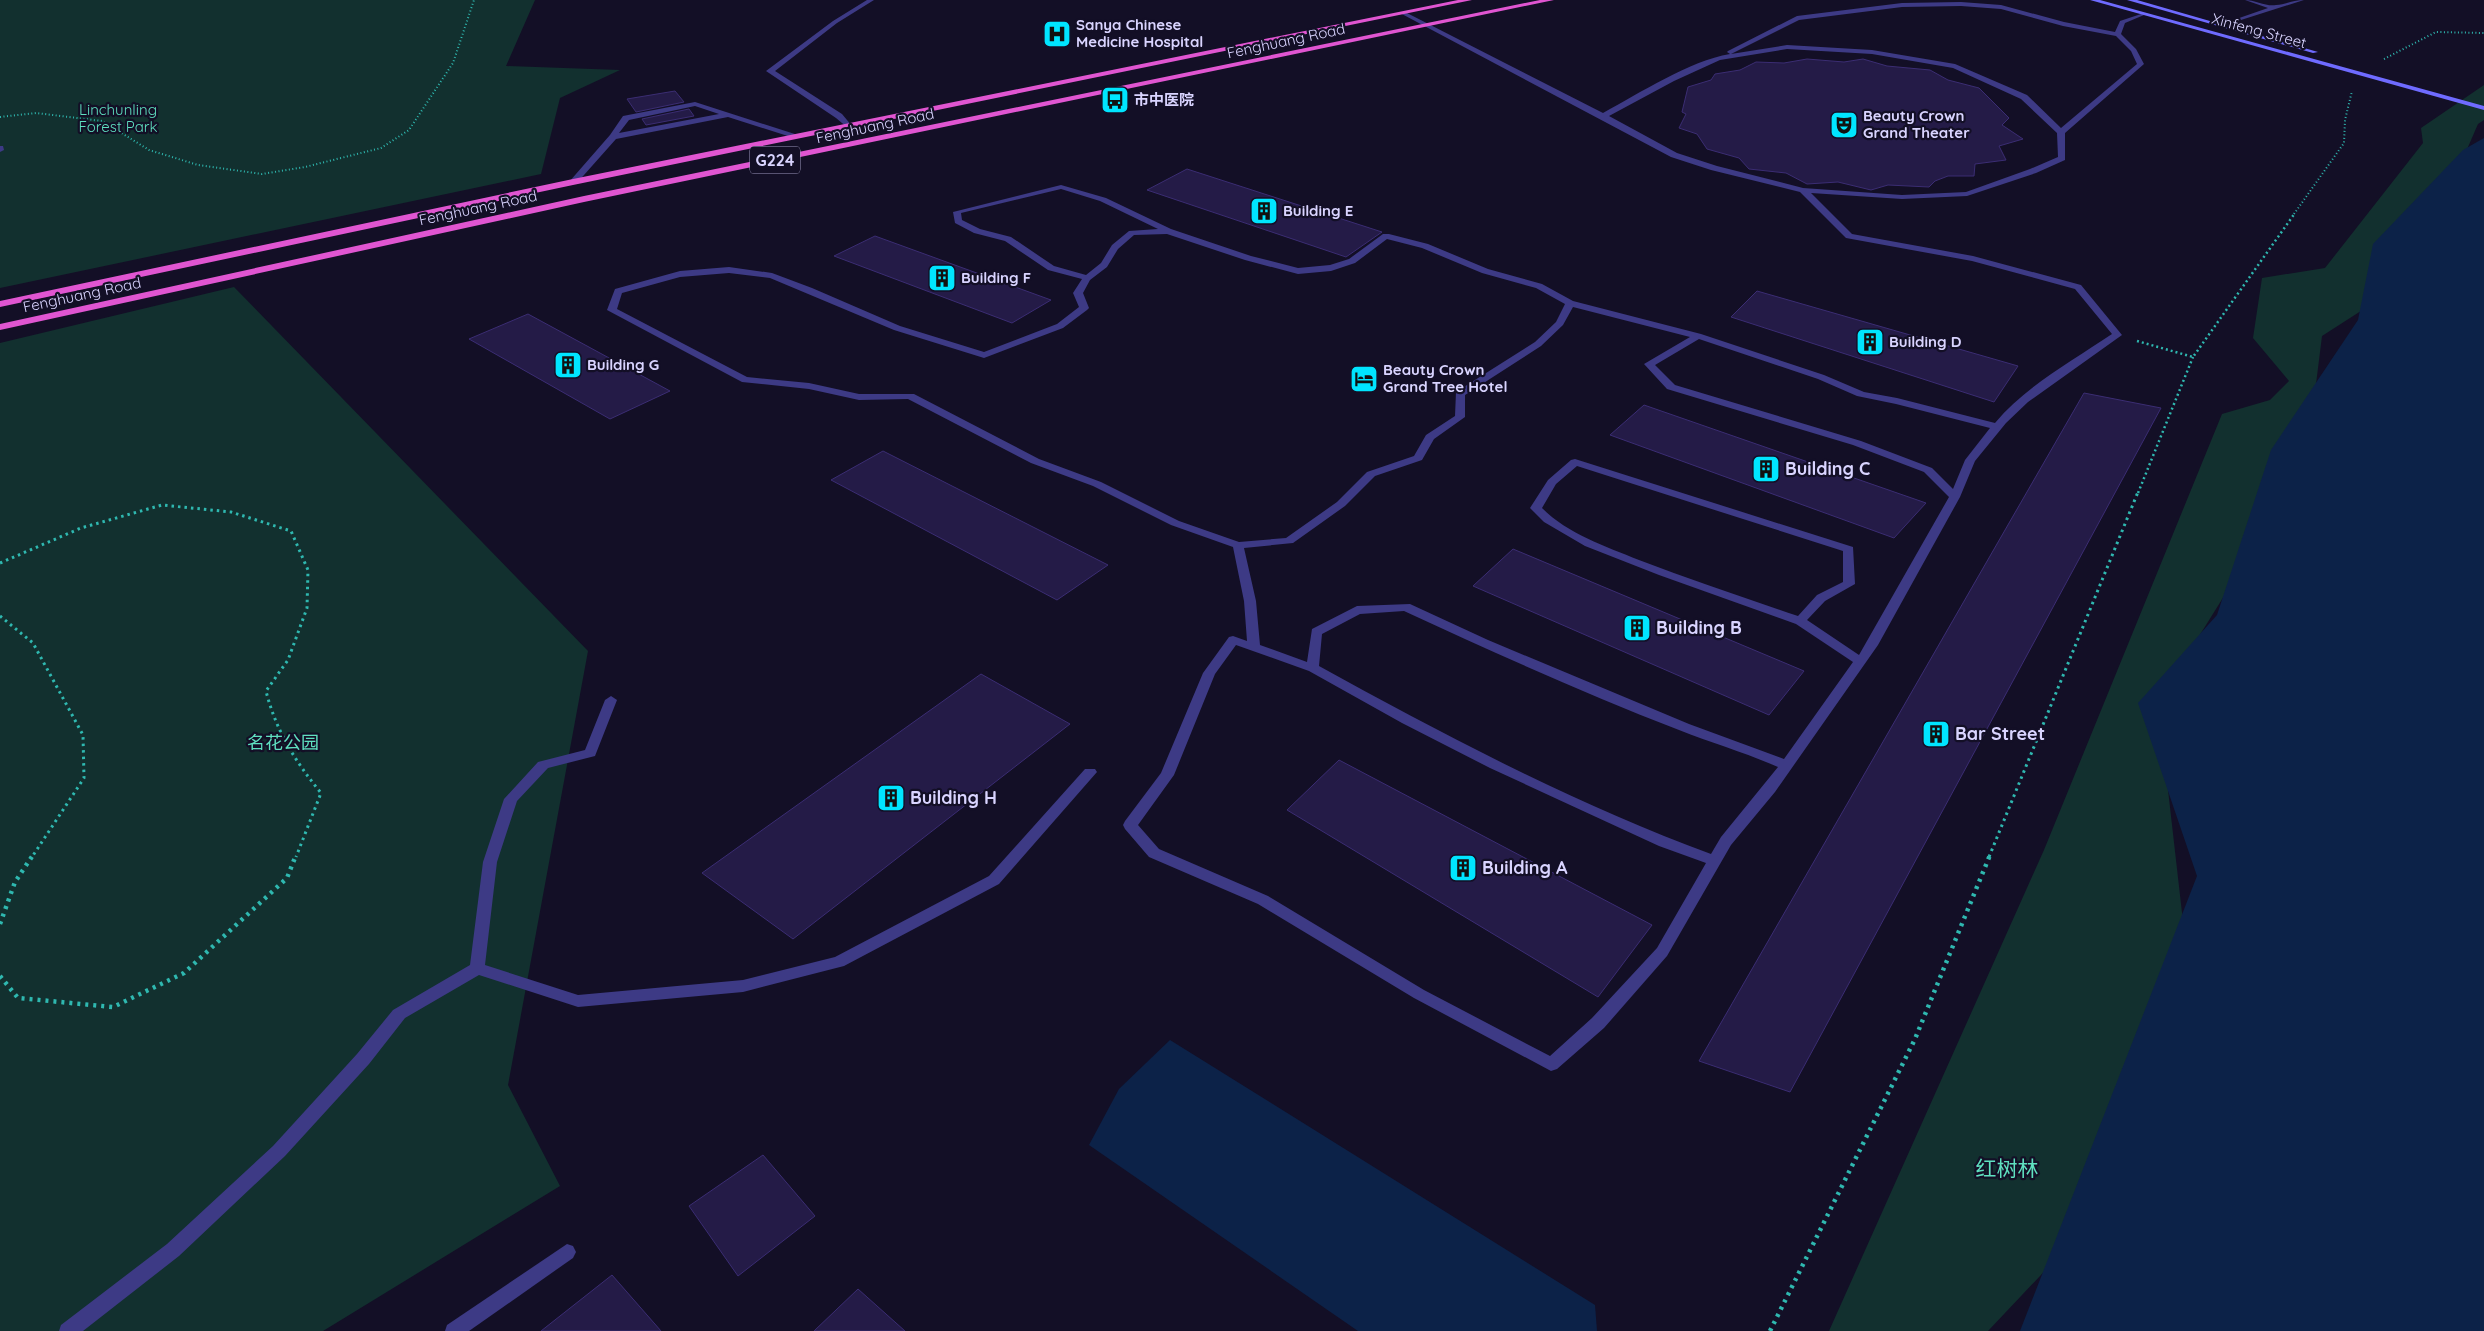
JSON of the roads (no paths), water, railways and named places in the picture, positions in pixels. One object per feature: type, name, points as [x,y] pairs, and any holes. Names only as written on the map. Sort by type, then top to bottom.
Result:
[{"type":"highway","name":"Fenghuang Road","points":[[0,304],[573,182],[1468,0]]},
{"type":"highway","name":"Fenghuang Road","points":[[0,327],[584,199],[1550,0]]},
{"type":"highway","points":[[573,182],[584,199]]},
{"type":"main road","name":"Xinfeng Street","points":[[2094,0],[2484,108]]},
{"type":"main road","name":"Xinfeng Street","points":[[2130,0],[2323,54]]},
{"type":"main road","points":[[2402,76],[2466,94]]},
{"type":"street","points":[[848,126],[839,116],[770,71],[835,22],[871,0]]},
{"type":"street","points":[[2248,0],[2275,8]]},
{"type":"street","points":[[2221,26],[2301,0]]},
{"type":"street","points":[[1603,116],[1671,79],[1718,58],[1797,18],[1902,5],[1961,4],[2001,7],[2063,24],[2118,34],[2134,50],[2141,64],[2060,132]]},
{"type":"street","points":[[1403,13],[1603,116],[1674,155],[1714,168],[1804,190],[1902,198],[1967,194],[2034,171],[2062,158],[2060,132],[2024,97],[1955,66],[1872,52],[1786,47],[1718,58]]},
{"type":"street","points":[[2118,34],[2122,22],[2142,14]]},
{"type":"street","points":[[573,182],[613,137],[626,118],[695,104],[797,136]]},
{"type":"street","points":[[613,137],[729,114]]},
{"type":"street","points":[[1087,278],[1051,268],[1008,239],[977,231],[958,221],[957,212],[1062,187],[1120,206],[1168,231],[1248,258],[1298,271],[1331,268],[1352,261],[1386,236],[1425,246],[1486,271],[1539,286],[1570,303],[1698,336],[1821,377],[1861,394],[1897,401],[1997,428]]},
{"type":"street","points":[[1715,861],[1664,842],[1495,765],[1407,720],[1313,668],[1233,640],[1210,673],[1167,775],[1130,825],[1154,853],[1263,900],[1419,994],[1551,1064],[1598,1023],[1662,952],[1715,861],[1726,841],[1770,788],[1860,661],[1907,585],[1955,497],[1970,460],[1997,428],[2037,389],[2117,335],[2078,287],[1973,259],[1848,236],[1804,190]]},
{"type":"street","points":[[1168,231],[1132,233],[1115,247],[1104,265],[1087,278],[1078,293],[1084,308],[1060,326],[984,355],[897,328],[772,276],[729,270],[680,274],[618,291],[612,310],[745,380],[809,386],[859,397],[910,396],[1035,461],[1097,484],[1175,523],[1238,545],[1289,541],[1341,504],[1371,474],[1418,458],[1430,437],[1460,418],[1460,394],[1538,344],[1560,323],[1570,303]]},
{"type":"street","points":[[1698,336],[1649,364],[1671,387],[1857,443],[1919,466],[1928,470],[1955,497]]},
{"type":"street","points":[[1800,621],[1822,598],[1849,584],[1849,549],[1575,462],[1552,482],[1536,508],[1548,520],[1589,544],[1663,573],[1800,621],[1860,661]]},
{"type":"street","points":[[1238,545],[1250,601],[1254,648]]},
{"type":"street","points":[[1313,668],[1316,632],[1358,610],[1406,607],[1484,644],[1684,728],[1756,752],[1786,765]]},
{"type":"street","points":[[477,968],[490,862],[511,799],[544,765],[590,753],[611,700]]},
{"type":"street","points":[[68,1331],[173,1250],[279,1151],[363,1059],[399,1014],[477,968],[578,1001],[743,986],[840,962],[994,880],[1090,772]]},
{"type":"street","points":[[454,1331],[566,1252]]},
{"type":"water","points":[[2484,138],[2484,1331],[2020,1331],[2197,876],[2138,703],[2217,615],[2271,450],[2358,320],[2373,244],[2463,150]]},
{"type":"water","points":[[1170,1040],[1595,1305],[1597,1331],[1358,1331],[1089,1145],[1119,1089]]},
{"type":"place","name":"Sanya Chinese Medicine Hospital","points":[[1057,34]]},
{"type":"place","name":"市中医院","points":[[1115,100]]},
{"type":"place","name":"Beauty Crown Grand Theater","points":[[1844,125]]},
{"type":"place","name":"Building E","points":[[1264,211]]},
{"type":"place","name":"Building F","points":[[942,278]]},
{"type":"place","name":"Building D","points":[[1870,342]]},
{"type":"place","name":"Building G","points":[[568,365]]},
{"type":"place","name":"Beauty Crown Grand Tree Hotel","points":[[1364,379]]},
{"type":"place","name":"Building C","points":[[1766,469]]},
{"type":"place","name":"Building B","points":[[1637,628]]},
{"type":"place","name":"Bar Street","points":[[1936,734]]},
{"type":"place","name":"Building H","points":[[891,798]]},
{"type":"place","name":"Building A","points":[[1463,868]]},
{"type":"park label","name":"Linchunling Forest Park","points":[[118,118]]},
{"type":"park label","name":"名花公园","points":[[283,743]]},
{"type":"park label","name":"红树林","points":[[2007,1169]]}]
